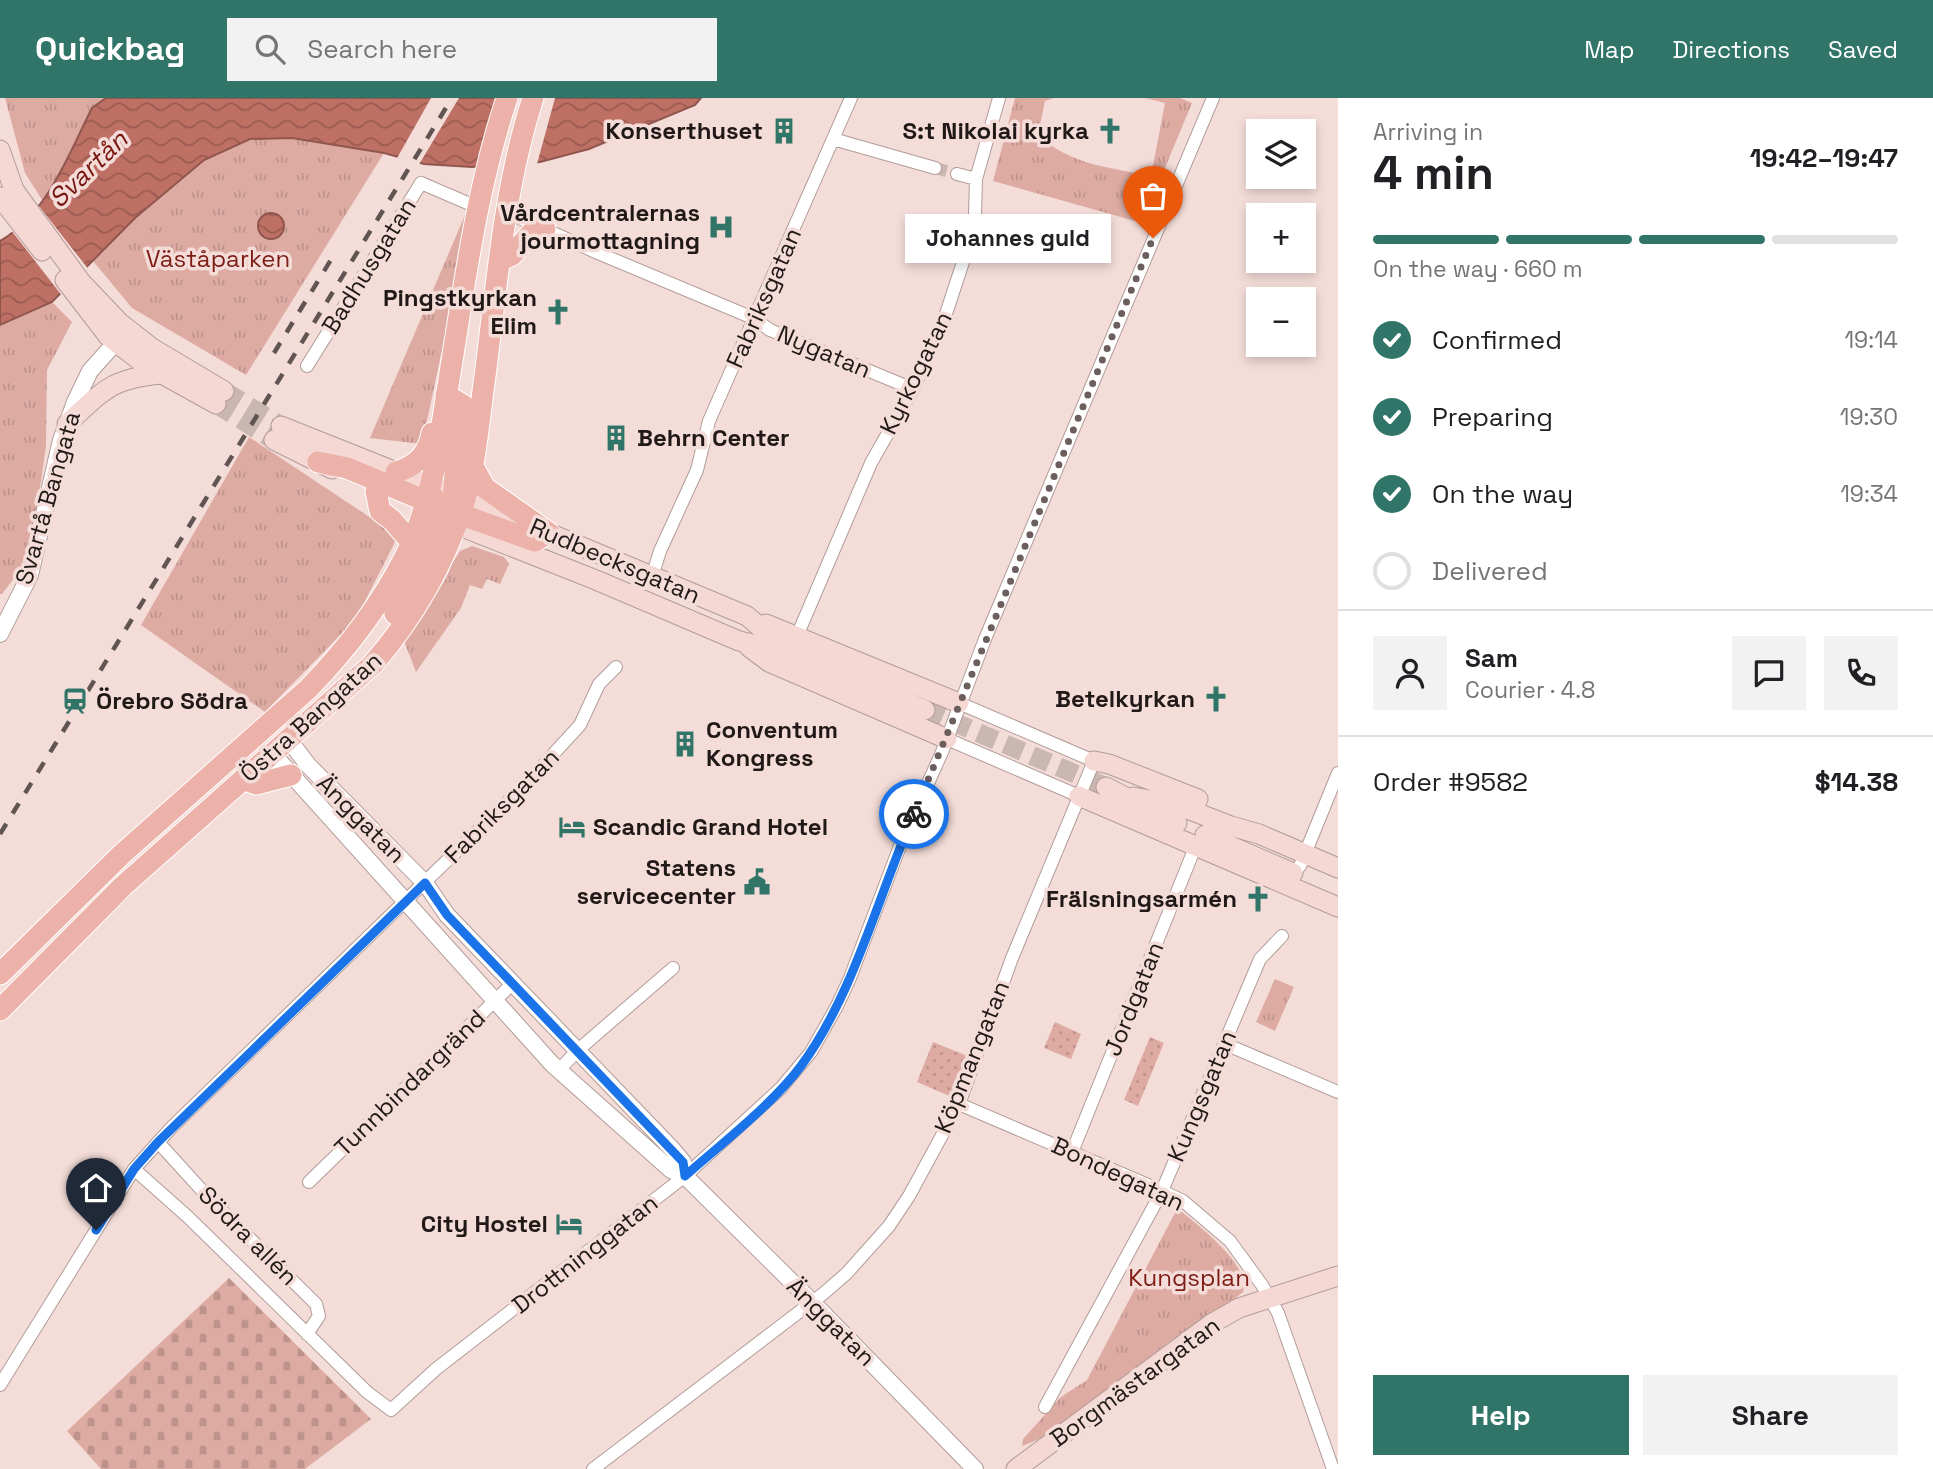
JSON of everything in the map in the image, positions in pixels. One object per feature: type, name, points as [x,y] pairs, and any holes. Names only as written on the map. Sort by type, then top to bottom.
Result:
[{"type":"main road","name":"Östra Bangatan","points":[[0,1010],[123,886],[373,664],[426,590],[444,555],[446,395],[479,208],[507,98]]},
{"type":"main road","name":"Östra Bangatan","points":[[0,974],[114,861],[326,670],[379,602],[411,542],[444,506],[472,465],[506,212],[533,98]]},
{"type":"main road","points":[[0,150],[3,167],[24,217]]},
{"type":"main road","points":[[0,197],[24,217],[77,286],[144,364],[220,398],[152,348],[118,332]]},
{"type":"main road","points":[[479,208],[506,212]]},
{"type":"main road","points":[[479,208],[492,224],[492,253],[499,261],[512,255],[534,230],[545,229]]},
{"type":"main road","points":[[67,424],[115,383],[134,377],[162,374]]},
{"type":"main road","points":[[396,472],[408,469],[426,452],[436,416],[446,395]]},
{"type":"main road","points":[[277,433],[396,472],[444,506],[376,491],[318,462],[277,433]]},
{"type":"main road","points":[[318,462],[347,468],[535,541],[549,533],[485,488],[472,465]]},
{"type":"main road","points":[[376,491],[380,510],[411,542]]},
{"type":"main road","name":"Rudbecksgatan","points":[[444,506],[643,599],[739,640],[794,644]]},
{"type":"main road","name":"Rudbecksgatan","points":[[549,533],[747,616],[794,644],[925,710]]},
{"type":"main road","points":[[643,599],[652,577]]},
{"type":"main road","points":[[739,640],[769,662],[947,739]]},
{"type":"main road","points":[[794,644],[959,703]]},
{"type":"main road","points":[[265,726],[280,746]]},
{"type":"main road","points":[[1094,761],[1110,764],[1239,816],[1259,834]]},
{"type":"main road","points":[[243,779],[256,784],[291,775]]},
{"type":"main road","points":[[1106,787],[1129,797],[1158,816],[1338,894]]},
{"type":"main road","points":[[1079,796],[1338,907]]},
{"type":"main road","points":[[1129,797],[1177,805],[1259,834],[1338,868]]},
{"type":"main road","name":"Borgmästargatan","points":[[1016,1469],[1211,1324],[1239,1308],[1338,1276]]},
{"type":"street","name":"Fabriksgatan","points":[[652,577],[660,551],[697,471],[709,421],[753,318],[764,302],[851,98]]},
{"type":"street","name":"Kyrkogatan","points":[[794,644],[871,463],[913,389],[944,320],[967,250],[975,215],[976,179],[999,98]]},
{"type":"street","name":"Drottninggatan","points":[[391,1410],[436,1369],[685,1176],[781,1088],[799,1069],[816,1044],[850,978],[900,846],[1213,98]]},
{"type":"street","points":[[833,139],[935,168]]},
{"type":"street","points":[[957,174],[976,179]]},
{"type":"street","name":"Badhusgatan","points":[[307,366],[421,183],[479,208]]},
{"type":"street","name":"Nygatan","points":[[506,212],[753,318],[770,330],[913,389]]},
{"type":"street","name":"Svartå Bangata","points":[[2,625],[30,575],[61,440],[75,402],[97,362],[118,332]]},
{"type":"street","name":"Fabriksgatan","points":[[0,1385],[134,1169],[158,1142],[407,901],[572,736],[599,684],[616,667]]},
{"type":"street","points":[[959,703],[1094,761]]},
{"type":"street","points":[[947,739],[1079,796]]},
{"type":"street","name":"Änggatan","points":[[280,746],[291,775],[407,901],[494,1002],[559,1070],[671,1170],[685,1176],[975,1469]]},
{"type":"street","name":"Änggatan","points":[[280,746],[308,765],[425,883],[447,915],[578,1049],[683,1162],[685,1176]]},
{"type":"street","name":"Köpmangatan","points":[[593,1469],[812,1303],[846,1274],[888,1226],[909,1196],[959,1104],[1012,958],[1094,761]]},
{"type":"street","points":[[1293,873],[1300,866],[1338,773]]},
{"type":"street","name":"Jordgatan","points":[[1072,1152],[1196,845]]},
{"type":"street","name":"Kungsgatan","points":[[1045,1407],[1162,1191],[1260,960],[1282,936]]},
{"type":"street","points":[[559,1070],[578,1049],[673,968]]},
{"type":"street","name":"Tunnbindargränd","points":[[309,1182],[512,984]]},
{"type":"street","points":[[1224,1044],[1338,1092]]},
{"type":"street","name":"Bondegatan","points":[[959,1104],[1183,1201],[1230,1241],[1250,1266],[1278,1313],[1333,1469]]},
{"type":"street","name":"Södra allén","points":[[158,1142],[208,1197],[316,1304],[320,1316],[307,1334]]},
{"type":"street","name":"Södra allén","points":[[134,1169],[188,1217],[367,1392],[391,1410]]},
{"type":"green space","points":[[5,98],[106,98],[92,108],[44,203],[25,173]]},
{"type":"green space","points":[[1015,98],[1054,98],[1045,101],[1038,135],[1064,153],[1105,167],[1151,176],[1165,103],[1145,98],[1180,98],[1192,103],[1142,223],[993,181]]},
{"type":"green space","name":"Väståparken","points":[[292,138],[384,153],[246,375],[132,308],[93,261],[165,190],[206,159],[249,139]]},
{"type":"green space","points":[[465,215],[457,280],[422,444],[370,438]]},
{"type":"green space","points":[[52,302],[72,322],[47,370],[46,446],[33,536],[18,573],[0,594],[0,325]]},
{"type":"green space","points":[[249,437],[398,536],[356,619],[265,712],[141,625]]},
{"type":"green space","points":[[472,546],[504,557],[509,564],[500,584],[487,579],[482,589],[470,585],[461,608],[416,672],[404,641],[445,580],[460,551]]},
{"type":"green space","points":[[1275,979],[1294,987],[1275,1031],[1256,1022]]},
{"type":"green space","points":[[1055,1022],[1081,1034],[1071,1059],[1044,1048]]},
{"type":"green space","points":[[1150,1037],[1164,1043],[1138,1106],[1124,1100]]},
{"type":"green space","points":[[933,1042],[970,1057],[954,1098],[917,1082]]},
{"type":"green space","name":"Kungsplan","points":[[1176,1211],[1182,1212],[1210,1235],[1227,1253],[1246,1283],[1243,1292],[1176,1337],[1063,1426],[1022,1446],[1023,1439],[1061,1397],[1087,1380]]},
{"type":"green space","points":[[229,1278],[371,1419],[305,1469],[101,1469],[67,1431]]},
{"type":"water","name":"Svartån","points":[[106,98],[701,98],[695,105],[589,149],[540,162],[472,167],[424,164],[384,153],[292,138],[250,139],[204,160],[135,218],[52,302],[0,325],[0,241],[17,229],[44,199],[92,108]]},
{"type":"water","points":[[271,213],[280,217],[284,226],[280,235],[271,239],[262,235],[258,226],[262,217]]},
{"type":"pier","points":[[431,98],[459,98],[418,166],[396,160]]},
{"type":"pier","points":[[496,98],[555,98],[537,164],[476,168]]},
{"type":"pier","points":[[39,206],[89,270],[63,297],[11,230]]},
{"type":"tunnel","points":[[935,168],[957,174]]},
{"type":"tunnel","points":[[224,391],[281,426]]},
{"type":"tunnel","points":[[216,404],[274,440]]},
{"type":"tunnel","points":[[925,710],[1106,787]]},
{"type":"railway","points":[[0,834],[452,98]]},
{"type":"railway","points":[[274,353],[332,258]]},
{"type":"way so far","points":[[914,814],[942,752],[985,639],[1153,238]]},
{"type":"place","name":"Konserthuset","points":[[784,131]]},
{"type":"place","name":"S:t Nikolai kyrka","points":[[1110,131]]},
{"type":"place","name":"Vårdcentralernas jourmottagning","points":[[721,227]]},
{"type":"place","name":"Johannes guld","points":[[1153,238]]},
{"type":"place","name":"Pingstkyrkan Elim","points":[[558,312]]},
{"type":"place","name":"Behrn Center","points":[[616,438]]},
{"type":"place","name":"Betelkyrkan","points":[[1216,699]]},
{"type":"place","name":"Örebro Södra","points":[[75,701]]},
{"type":"place","name":"Conventum Kongress","points":[[685,744]]},
{"type":"place","name":"Scandic Grand Hotel","points":[[572,827]]},
{"type":"place","name":"Statens servicecenter","points":[[757,882]]},
{"type":"place","name":"Frälsningsarmén","points":[[1258,899]]},
{"type":"place","name":"City Hostel","points":[[569,1224]]},
{"type":"route","points":[[96,1230],[134,1169],[158,1142],[425,883],[447,915],[578,1049],[683,1162],[685,1176],[762,1107],[799,1069],[811,1052],[850,978],[914,814]]}]
